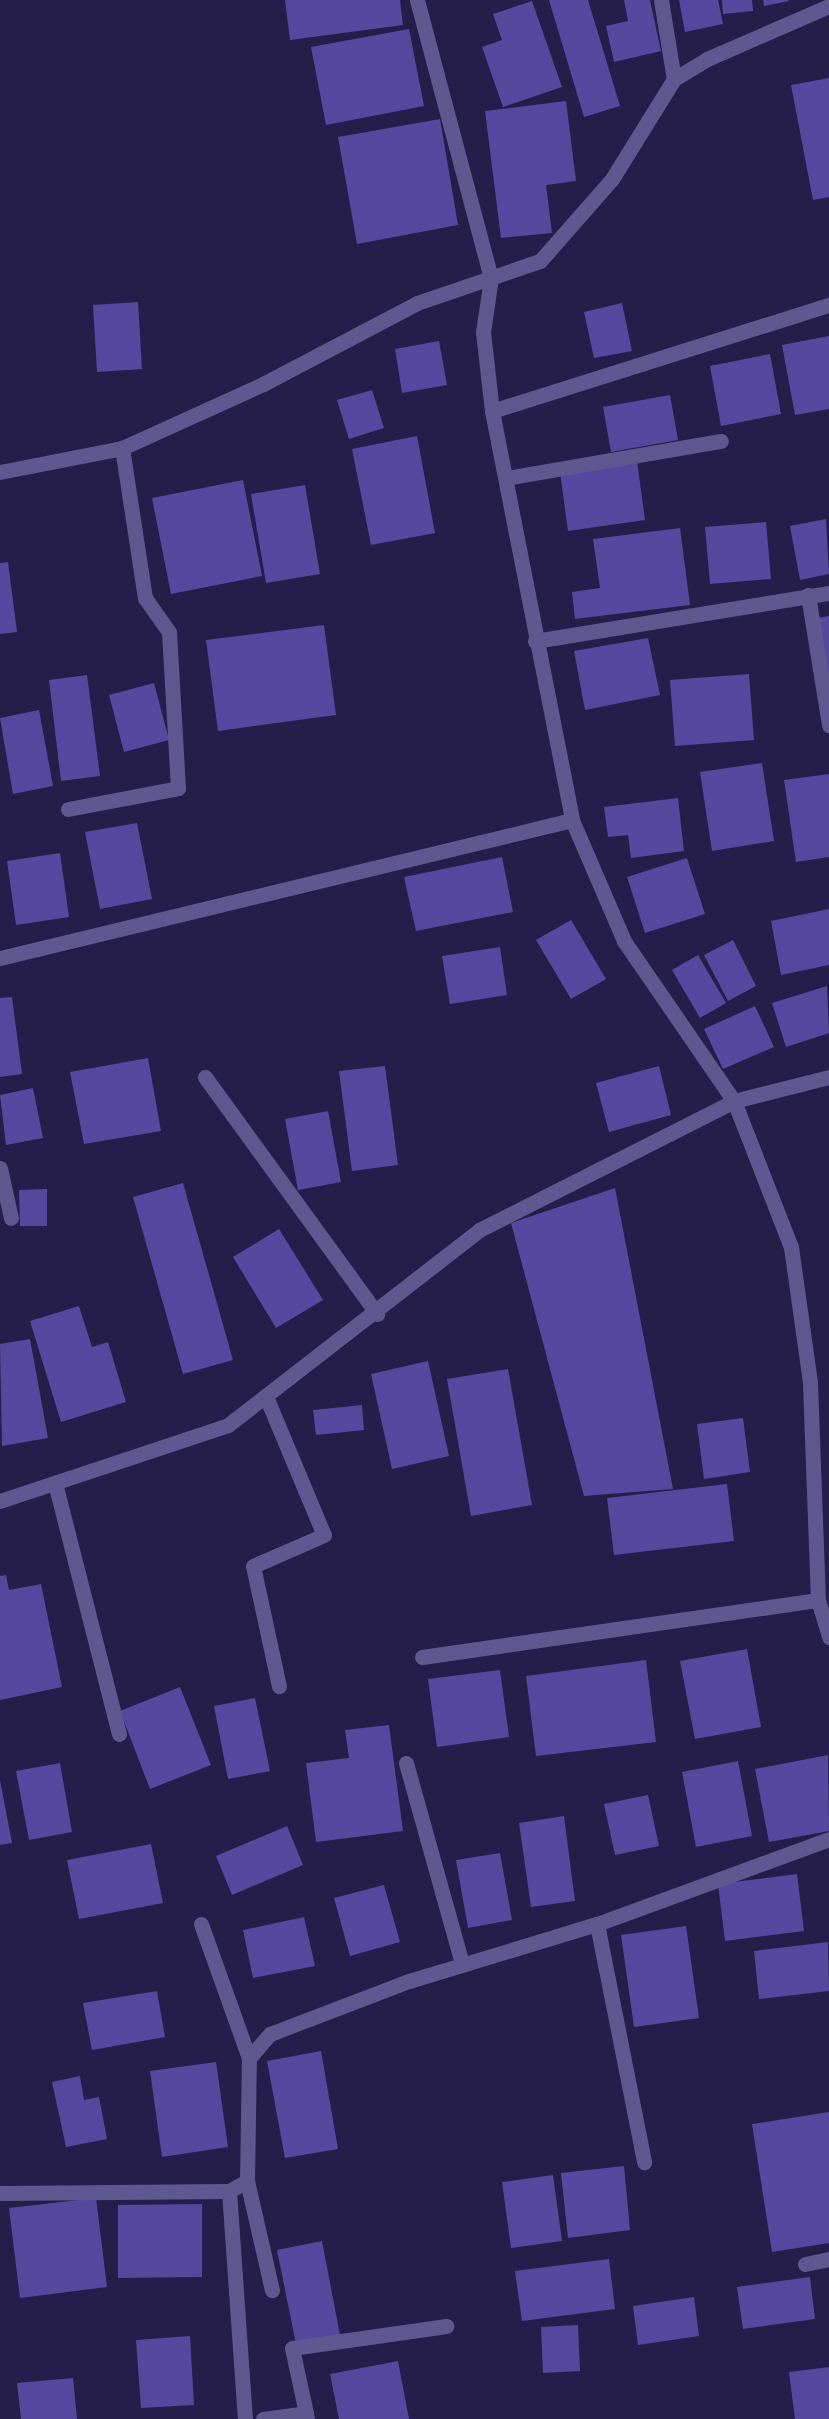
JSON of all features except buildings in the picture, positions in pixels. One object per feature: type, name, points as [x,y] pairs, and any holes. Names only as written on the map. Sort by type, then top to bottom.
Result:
[{"type":"street","points":[[417,0],[491,278],[483,332],[492,411],[535,641],[572,820],[624,941],[734,1101],[791,1247],[810,1383],[818,1600],[829,1637]]},
{"type":"street","points":[[661,0],[674,80]]},
{"type":"street","points":[[0,472],[122,448],[263,384],[417,303],[540,261],[612,179],[674,80],[707,59],[829,6]]},
{"type":"street","points":[[492,411],[829,305]]},
{"type":"street","points":[[506,477],[721,441]]},
{"type":"street","points":[[68,809],[178,788],[169,632],[145,598],[122,448]]},
{"type":"street","points":[[535,641],[829,593]]},
{"type":"street","points":[[808,595],[829,725]]},
{"type":"street","points":[[0,958],[572,820]]},
{"type":"street","points":[[205,1077],[377,1314]]},
{"type":"street","points":[[0,1501],[228,1425],[267,1399],[377,1314],[479,1230],[734,1101],[829,1077]]},
{"type":"street","points":[[0,1168],[11,1218]]},
{"type":"street","points":[[267,1399],[324,1535],[253,1566],[279,1686]]},
{"type":"street","points":[[55,1483],[119,1734]]},
{"type":"street","points":[[422,1657],[818,1600]]},
{"type":"street","points":[[406,1763],[462,1964]]},
{"type":"street","points":[[249,2058],[270,2034],[462,1964],[597,1924],[829,1839]]},
{"type":"street","points":[[201,1924],[249,2058],[248,2181],[272,2290]]},
{"type":"street","points":[[597,1924],[644,2162]]},
{"type":"street","points":[[0,2193],[229,2192],[248,2181]]},
{"type":"street","points":[[229,2192],[245,2419]]},
{"type":"street","points":[[805,2264],[829,2259]]},
{"type":"street","points":[[263,2419],[307,2416],[292,2349],[446,2326]]}]
